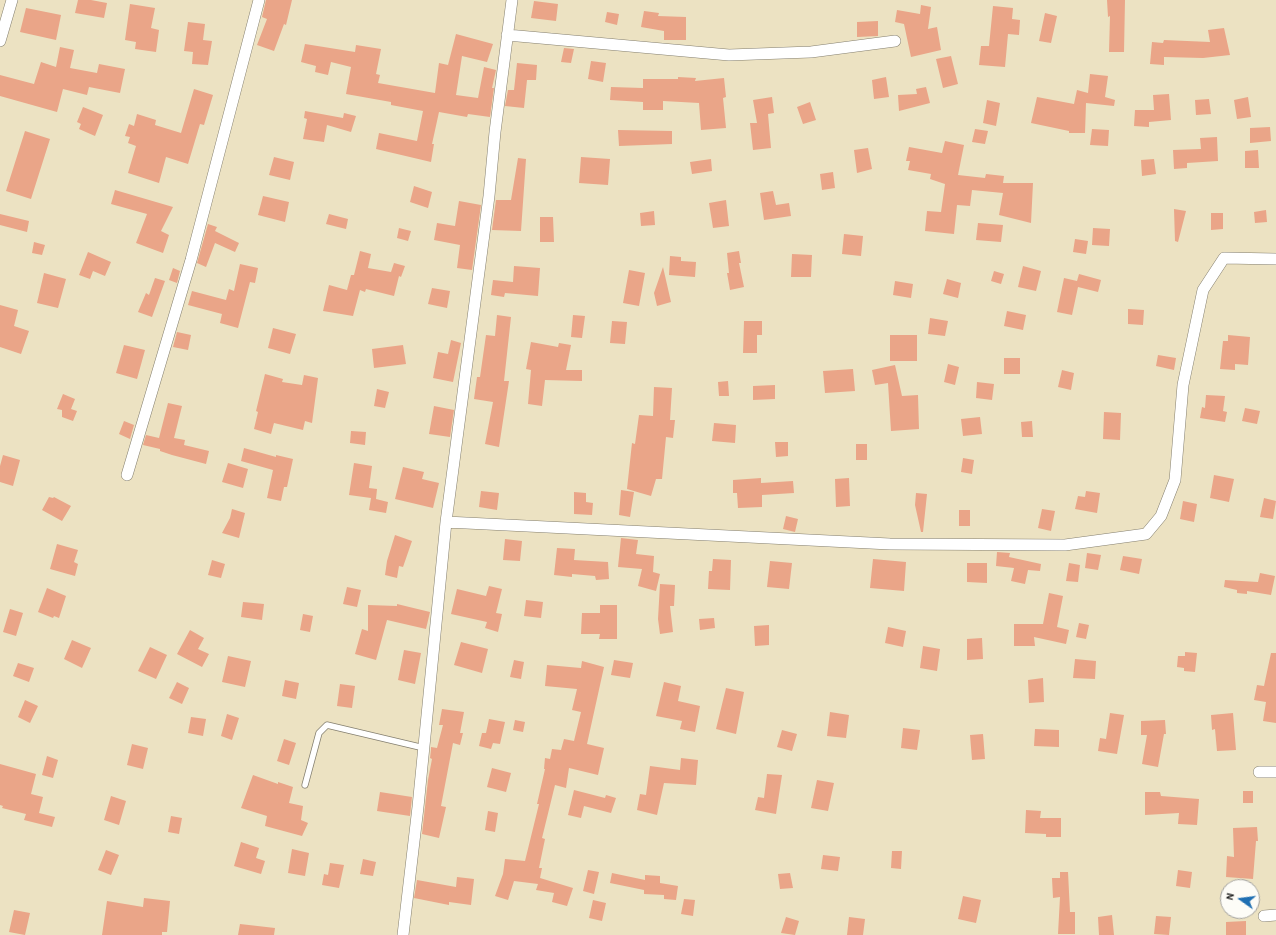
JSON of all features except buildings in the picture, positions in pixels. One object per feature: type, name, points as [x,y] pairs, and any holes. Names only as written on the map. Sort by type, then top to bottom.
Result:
[{"type":"street","points":[[0,42],[12,0]]},
{"type":"street","points":[[128,475],[191,260],[259,0]]},
{"type":"street","points":[[403,935],[424,748],[446,522],[489,196],[512,0]]},
{"type":"street","points":[[507,36],[729,55],[812,52],[895,40]]},
{"type":"street","points":[[446,522],[890,544],[1065,545],[1146,534],[1161,516],[1175,480],[1183,385],[1203,290],[1224,258],[1276,260]]},
{"type":"street","points":[[1260,772],[1276,772]]},
{"type":"street","points":[[1264,916],[1276,915]]},
{"type":"lane","points":[[305,785],[319,733],[327,725],[424,748]]}]
